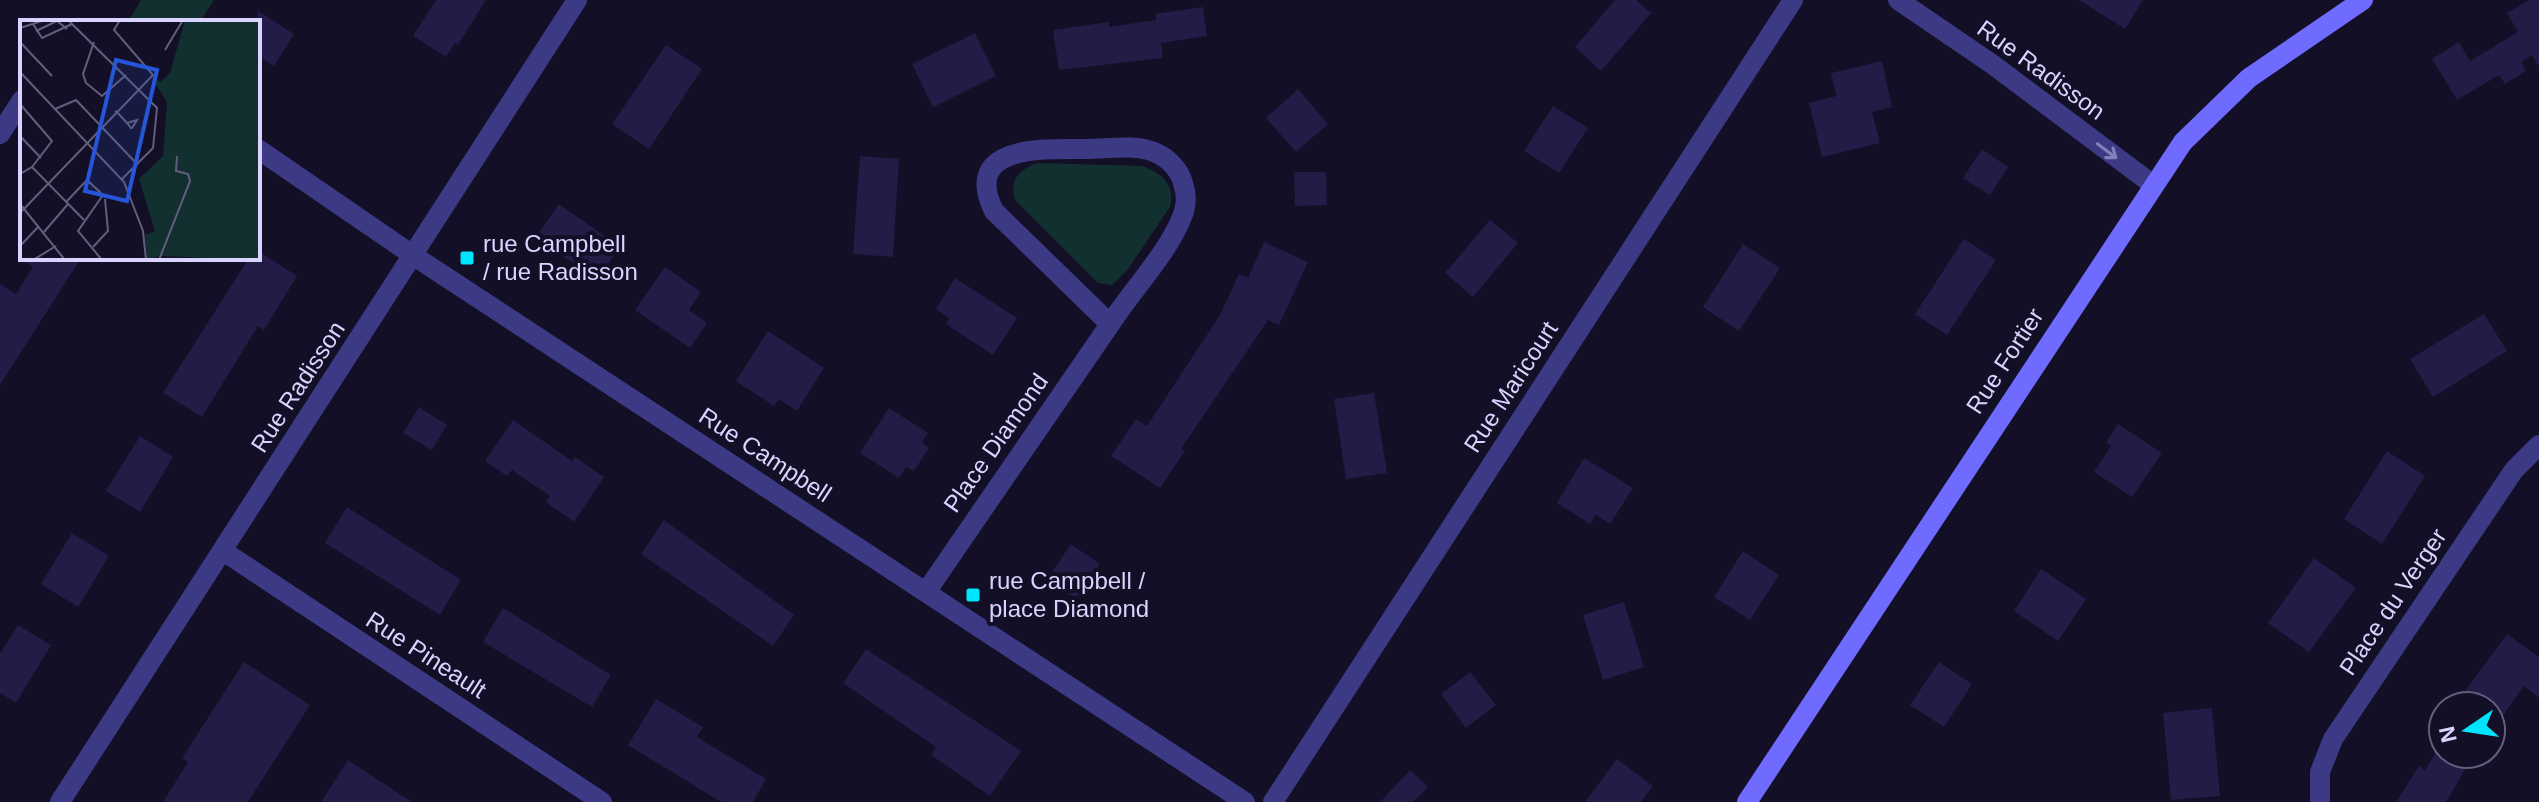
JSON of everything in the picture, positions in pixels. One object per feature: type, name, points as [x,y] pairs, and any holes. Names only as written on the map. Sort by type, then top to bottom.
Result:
[{"type":"street","name":"Rue Radisson","points":[[60,802],[577,0]]},
{"type":"street","name":"Rue Maricourt","points":[[1273,802],[1793,0]]},
{"type":"street","name":"Rue Radisson","points":[[1898,0],[2152,184]]},
{"type":"street","name":"Rue Fortier","points":[[1747,802],[2152,184],[2183,142],[2219,104],[2284,51],[2363,0]]},
{"type":"street","points":[[0,134],[20,103]]},
{"type":"street","name":"Place Diamond","points":[[926,592],[1110,324],[1182,218],[1185,192],[1180,175],[1169,161],[1145,149],[1027,149],[1003,158],[992,171],[988,187],[994,211],[1110,324]]},
{"type":"street","name":"Rue Campbell","points":[[260,150],[414,256],[1245,802]]},
{"type":"street","name":"Place du Verger","points":[[2320,802],[2320,772],[2333,739],[2514,470],[2539,445]]},
{"type":"street","name":"Rue Pineault","points":[[223,551],[602,802]]},
{"type":"green space","points":[[141,0],[214,0],[201,20],[129,20]]},
{"type":"green space","points":[[1038,163],[1142,166],[1166,181],[1171,192],[1170,207],[1128,269],[1112,285],[1098,283],[1015,200],[1013,187],[1017,176]]},
{"type":"building","points":[[436,0],[486,0],[458,45],[455,43],[446,57],[413,36]]},
{"type":"building","points":[[1615,0],[1636,0],[1651,13],[1601,71],[1575,47]]},
{"type":"building","points":[[2079,0],[2143,0],[2125,29]]},
{"type":"building","points":[[2529,0],[2539,0],[2539,67],[2532,55],[2521,62],[2526,71],[2505,84],[2499,75],[2457,100],[2432,59],[2459,42],[2470,61],[2518,32],[2507,13]]},
{"type":"building","points":[[1203,7],[1207,36],[1161,43],[1163,58],[1059,70],[1053,30],[1109,22],[1109,27],[1156,20],[1155,14]]},
{"type":"building","points":[[258,11],[294,34],[274,66],[260,57]]},
{"type":"building","points":[[975,33],[996,76],[933,107],[912,64]]},
{"type":"building","points":[[666,45],[702,69],[649,149],[612,124]]},
{"type":"building","points":[[1882,61],[1892,107],[1872,112],[1880,143],[1822,157],[1809,103],[1836,96],[1831,73]]},
{"type":"building","points":[[1298,89],[1328,124],[1296,152],[1266,118]]},
{"type":"building","points":[[1553,106],[1588,128],[1559,173],[1524,151]]},
{"type":"building","points":[[1982,149],[2008,167],[1990,195],[1963,178]]},
{"type":"building","points":[[860,156],[899,159],[893,257],[853,254]]},
{"type":"building","points":[[1294,172],[1326,172],[1327,205],[1295,206]]},
{"type":"building","points":[[559,204],[620,247],[597,280],[536,237]]},
{"type":"building","points":[[1490,220],[1518,243],[1473,297],[1445,273]]},
{"type":"building","points":[[1964,239],[1996,260],[1947,335],[1915,314]]},
{"type":"building","points":[[1264,242],[1308,262],[1279,325],[1268,320],[1181,449],[1185,451],[1160,488],[1111,456],[1136,419],[1147,426],[1220,315],[1239,274],[1248,278]]},
{"type":"building","points":[[1743,244],[1780,268],[1739,331],[1703,307]]},
{"type":"building","points":[[260,252],[297,276],[264,330],[258,326],[202,417],[163,393],[248,260],[260,260]]},
{"type":"building","points":[[22,260],[80,260],[0,385],[0,284],[16,294],[33,267]]},
{"type":"building","points":[[665,267],[701,292],[689,310],[707,323],[690,348],[635,310]]},
{"type":"building","points":[[955,278],[1017,318],[993,355],[946,324],[949,318],[936,309]]},
{"type":"building","points":[[2484,314],[2507,351],[2433,397],[2410,359]]},
{"type":"building","points":[[768,331],[824,368],[797,411],[779,399],[774,406],[736,381]]},
{"type":"building","points":[[1374,393],[1387,473],[1346,479],[1334,399]]},
{"type":"building","points":[[419,407],[447,425],[432,450],[403,433]]},
{"type":"building","points":[[889,408],[928,433],[922,442],[929,448],[914,471],[906,467],[899,478],[860,453]]},
{"type":"building","points":[[513,420],[572,461],[575,457],[604,477],[574,522],[546,502],[550,496],[512,470],[507,476],[485,461]]},
{"type":"building","points":[[2118,424],[2162,453],[2132,497],[2094,472],[2111,446],[2106,443]]},
{"type":"building","points":[[140,436],[173,457],[140,512],[106,491]]},
{"type":"building","points":[[2387,451],[2425,476],[2382,544],[2344,519]]},
{"type":"building","points":[[1584,458],[1633,488],[1610,524],[1596,515],[1590,524],[1557,503]]},
{"type":"building","points":[[347,507],[461,580],[440,615],[325,543]]},
{"type":"building","points":[[664,520],[794,615],[773,646],[641,554]]},
{"type":"building","points":[[72,533],[109,556],[78,607],[41,584]]},
{"type":"building","points":[[1071,544],[1100,564],[1076,599],[1047,579]]},
{"type":"building","points":[[1743,551],[1779,575],[1750,620],[1714,597]]},
{"type":"building","points":[[2314,558],[2356,588],[2309,652],[2268,623]]},
{"type":"building","points":[[2041,569],[2086,599],[2058,641],[2014,611]]},
{"type":"building","points":[[1624,602],[1644,667],[1603,680],[1583,615]]},
{"type":"building","points":[[503,608],[611,675],[592,707],[483,642]]},
{"type":"building","points":[[18,625],[51,645],[16,703],[0,693],[0,654]]},
{"type":"building","points":[[2507,634],[2539,657],[2539,698],[2524,686],[2507,710],[2507,690],[2466,690]]},
{"type":"building","points":[[866,649],[1021,751],[990,796],[931,755],[936,747],[843,683]]},
{"type":"building","points":[[244,662],[310,705],[248,802],[163,802],[188,762],[182,758]]},
{"type":"building","points":[[1939,662],[1972,684],[1944,727],[1910,705]]},
{"type":"building","points":[[1470,672],[1496,705],[1466,728],[1441,694]]},
{"type":"building","points":[[656,699],[703,727],[697,737],[766,779],[753,802],[721,802],[628,745]]},
{"type":"building","points":[[2212,708],[2220,796],[2171,800],[2163,713]]},
{"type":"building","points":[[1617,759],[1653,786],[1641,802],[1585,802]]},
{"type":"building","points":[[348,760],[412,802],[321,802]]},
{"type":"building","points":[[2419,766],[2425,770],[2427,767],[2427,770],[2465,770],[2446,802],[2396,802]]},
{"type":"building","points":[[1410,770],[1428,787],[1413,802],[1380,802]]},
{"type":"place","name":"rue Campbell / rue Radisson","points":[[467,258]]},
{"type":"place","name":"rue Campbell / place Diamond","points":[[973,595]]}]
